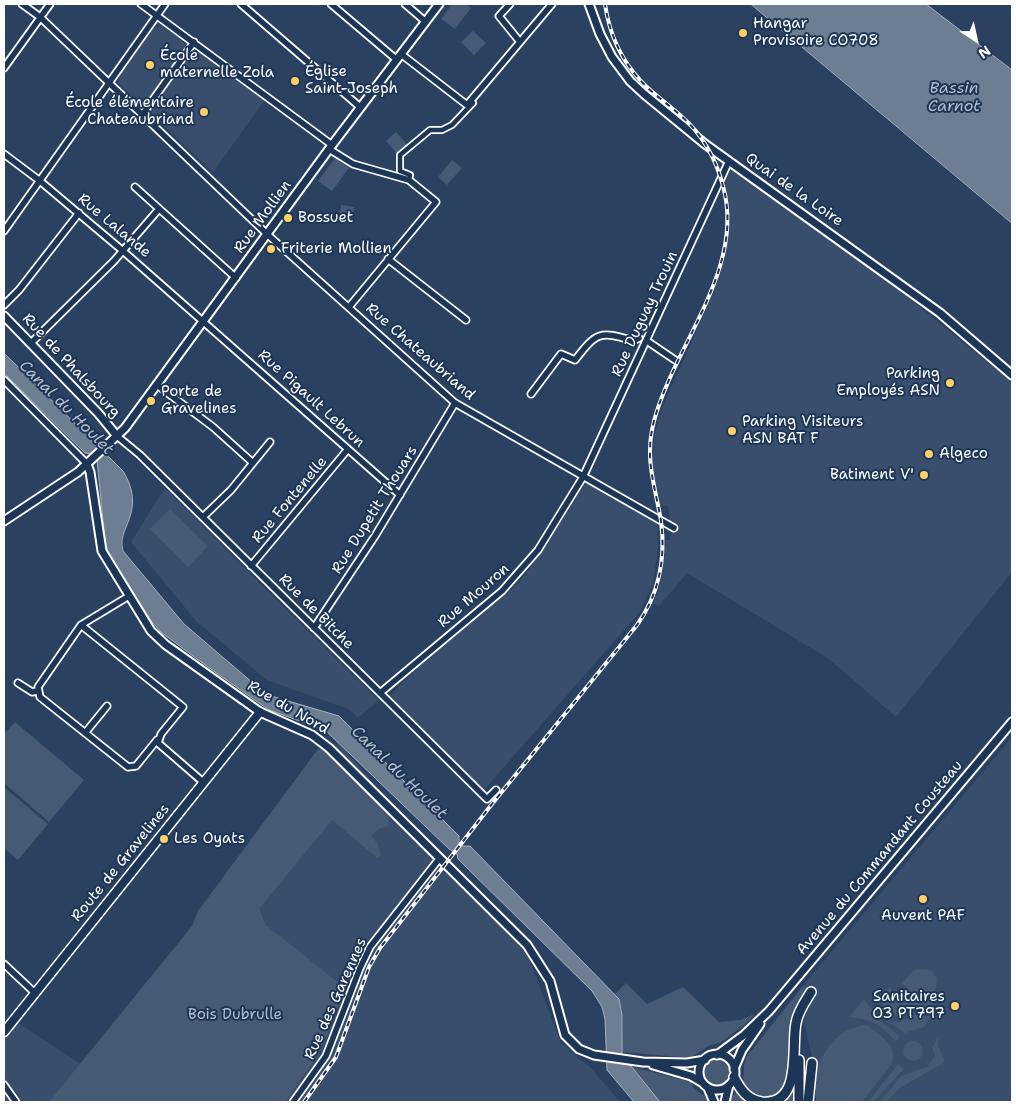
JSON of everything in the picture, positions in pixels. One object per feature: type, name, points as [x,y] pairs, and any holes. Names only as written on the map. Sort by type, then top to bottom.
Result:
[{"type":"highway","points":[[733,1077],[746,1094],[756,1100],[772,1101],[786,1092],[793,1069],[796,1019],[811,992],[800,1022],[799,1102]]},
{"type":"highway","points":[[808,1102],[812,1064]]},
{"type":"main road","name":"Route de Gravelines","points":[[4,1032],[260,712]]},
{"type":"street","name":"Rue Chateaubriand","points":[[22,4],[40,17],[110,82],[268,235],[455,403],[674,528]]},
{"type":"street","points":[[4,68],[50,4]]},
{"type":"street","points":[[141,4],[194,42],[352,164],[408,180],[436,202],[349,307]]},
{"type":"street","points":[[4,231],[165,4]]},
{"type":"street","points":[[241,4],[360,108]]},
{"type":"street","points":[[331,4],[399,57],[469,103],[473,103],[452,125],[442,130],[430,130],[400,155],[400,172],[410,175],[408,180]]},
{"type":"street","points":[[405,4],[426,22]]},
{"type":"street","name":"Rue Mollien","points":[[4,521],[87,464],[117,436],[268,235],[330,147],[439,4]]},
{"type":"street","points":[[510,4],[499,16],[520,42]]},
{"type":"street","points":[[469,103],[552,4]]},
{"type":"street","name":"Quai de la Loire","points":[[589,4],[605,44],[630,80],[690,132],[940,313],[1012,375]]},
{"type":"street","points":[[142,114],[194,42]]},
{"type":"street","name":"Rue Lalande","points":[[4,154],[79,213],[204,321]]},
{"type":"street","name":"Rue Duguay Trouin","points":[[583,477],[730,161]]},
{"type":"street","points":[[135,187],[236,278]]},
{"type":"street","points":[[31,343],[123,251],[159,209]]},
{"type":"street","points":[[4,305],[19,290],[79,213]]},
{"type":"street","points":[[388,259],[466,320]]},
{"type":"street","name":"Rue de Phalsbourg","points":[[4,316],[98,413],[117,436]]},
{"type":"street","name":"Rue Pigault Lebrun","points":[[204,321],[400,495]]},
{"type":"street","points":[[531,394],[561,354],[575,360],[590,341],[605,334],[633,341],[639,338]]},
{"type":"street","points":[[647,341],[676,360]]},
{"type":"street","points":[[4,380],[87,464]]},
{"type":"street","points":[[157,385],[213,427],[253,462]]},
{"type":"street","name":"Rue Dupetit Thouars","points":[[314,628],[400,495],[455,403]]},
{"type":"street","name":"Rue de Bitche","points":[[117,436],[136,451],[488,799],[496,790]]},
{"type":"street","points":[[203,517],[226,495],[270,442]]},
{"type":"street","name":"Rue Fontenelle","points":[[251,566],[348,449]]},
{"type":"street","name":"Rue du Nord","points":[[87,464],[90,472],[100,545],[104,556],[148,627],[162,641],[260,712],[304,731],[324,744],[530,949],[550,981],[567,1038],[580,1050],[598,1056],[643,1062],[689,1075],[706,1085]]},
{"type":"street","name":"Rue Mouron","points":[[380,693],[513,581],[534,555],[583,477]]},
{"type":"street","points":[[81,625],[182,707],[158,740],[136,766],[131,768],[40,697],[38,691],[38,687],[81,625],[129,596]]},
{"type":"street","points":[[18,683],[32,692],[38,691]]},
{"type":"street","points":[[85,733],[107,706]]},
{"type":"street","name":"Avenue du Commandant Cousteau","points":[[725,1102],[742,1050],[769,1011],[1012,722]]},
{"type":"street","points":[[158,740],[162,749],[203,782]]},
{"type":"street","name":"Rue des Garennes","points":[[293,1102],[326,1056],[367,952],[439,859]]},
{"type":"street","points":[[4,964],[36,993]]},
{"type":"street","name":"Avenue du Commandant Cousteau","points":[[717,1055],[744,1035],[769,1011]]},
{"type":"street","points":[[706,1085],[719,1090],[733,1077],[727,1058],[717,1055],[705,1060],[700,1071],[706,1085],[714,1102]]},
{"type":"street","name":"Rue du Nord","points":[[643,1062],[687,1063],[705,1060]]},
{"type":"street","points":[[4,1085],[16,1102]]},
{"type":"shaded area","name":"École maternelle Zola","points":[[160,25],[182,39],[185,47],[146,102],[139,103],[119,84],[119,76],[154,28]]},
{"type":"shaded area","name":"École élémentaire Chateaubriand","points":[[199,51],[265,100],[213,172],[152,115],[151,110],[192,52]]},
{"type":"shaded area","points":[[730,171],[733,171],[889,282],[1012,382],[1012,572],[896,717],[829,659],[687,573],[659,606],[652,604],[658,592],[663,571],[666,540],[671,540],[672,533],[668,506],[661,506],[654,483],[652,463],[655,432],[662,408],[714,291],[725,259],[730,223],[725,182]]},
{"type":"shaded area","points":[[586,482],[657,516],[658,547],[653,584],[639,613],[483,791],[388,697],[420,666],[518,584],[549,542]]},
{"type":"shaded area","points":[[165,488],[379,700],[358,718],[348,709],[267,680],[196,621],[131,542]]},
{"type":"shaded area","points":[[1012,737],[1012,1102],[818,1102],[819,1086],[797,993]]},
{"type":"shaded area","points":[[339,743],[409,824],[474,885],[529,959],[561,1043],[592,1069],[620,1102],[4,1102],[4,1035],[18,1023],[84,1066],[220,890]]},
{"type":"green space","points":[[452,4],[466,4],[471,8],[455,29],[441,19]]},
{"type":"green space","points":[[473,31],[486,43],[474,55],[461,42]]},
{"type":"green space","points":[[396,132],[408,145],[397,154],[386,141]]},
{"type":"green space","points":[[335,158],[349,168],[332,191],[318,181]]},
{"type":"green space","points":[[452,160],[462,168],[447,185],[438,177]]},
{"type":"green space","points":[[341,205],[354,207],[352,220],[339,218]]},
{"type":"green space","points":[[170,509],[208,546],[188,567],[150,529]]},
{"type":"green space","points":[[15,722],[84,780],[49,822],[4,783],[4,734]]},
{"type":"green space","name":"Bois Dubrulle","points":[[318,749],[327,751],[389,816],[388,826],[378,829],[371,836],[378,844],[381,855],[377,858],[332,820],[259,909],[266,925],[345,988],[319,1054],[285,1102],[49,1102],[192,926],[198,911]]},
{"type":"green space","points":[[4,787],[48,824],[18,860],[4,848]]},
{"type":"green space","points":[[926,969],[932,971],[937,979],[932,1011],[913,1010],[896,1016],[885,1011],[881,999],[889,987],[901,998],[908,989],[902,983],[914,970]]},
{"type":"green space","points":[[626,983],[647,1004],[683,987],[719,1022],[740,1020],[755,1014],[743,1026],[720,1043],[710,1045],[691,1058],[622,1052],[623,1021],[619,1000],[615,994]]},
{"type":"green space","points":[[803,986],[807,989],[798,1009],[788,1083],[777,1094],[766,1099],[754,1096],[743,1085],[744,1065],[747,1056]]},
{"type":"green space","points":[[864,999],[880,1021],[900,1036],[896,1041],[875,1023],[849,1017]]},
{"type":"green space","points":[[914,1015],[931,1016],[924,1027],[905,1033],[890,1023],[899,1022]]},
{"type":"green space","points":[[867,1025],[883,1037],[891,1047],[893,1059],[891,1065],[862,1102],[816,1102],[815,1078],[821,1059],[840,1035],[857,1026]]},
{"type":"green space","points":[[938,1037],[938,1046],[945,1062],[900,1088],[886,1102],[880,1102],[901,1076],[927,1067],[935,1055],[932,1048]]},
{"type":"green space","points":[[909,1041],[917,1041],[923,1047],[923,1055],[917,1061],[909,1061],[903,1055],[903,1047]]},
{"type":"green space","points":[[717,1059],[726,1063],[730,1072],[726,1081],[717,1085],[708,1081],[704,1072],[708,1063]]},
{"type":"green space","points":[[898,1064],[904,1069],[873,1102],[868,1102]]},
{"type":"green space","points":[[629,1066],[691,1082],[694,1089],[708,1098],[708,1102],[660,1102]]},
{"type":"green space","points":[[794,1084],[794,1102],[776,1102],[788,1096]]},
{"type":"green space","points":[[739,1091],[752,1102],[730,1102],[731,1097]]},
{"type":"water","name":"Bassin Carnot","points":[[751,4],[926,4],[1012,70],[1012,223]]},
{"type":"water","points":[[4,353],[123,471],[130,486],[133,502],[130,518],[122,540],[123,551],[184,624],[260,689],[271,696],[339,716],[459,836],[459,842],[463,846],[470,846],[619,999],[622,1015],[622,1055],[660,1102],[634,1102],[607,1070],[605,1019],[602,1007],[592,991],[458,859],[457,854],[449,849],[325,730],[269,710],[161,632],[152,622],[108,553],[97,460],[91,454],[85,453],[4,373]]},
{"type":"railway","points":[[304,1102],[336,1057],[369,967],[380,948],[492,804],[637,625],[645,613],[656,588],[661,562],[662,535],[650,460],[651,435],[664,392],[717,277],[725,247],[727,217],[723,186],[716,166],[702,139],[689,123],[646,86],[627,64],[613,35],[605,4]]},
{"type":"place","name":"Hangar Provisoire CO708","points":[[743,33]]},
{"type":"place","name":"École maternelle Zola","points":[[150,65]]},
{"type":"place","name":"Église Saint-Joseph","points":[[295,81]]},
{"type":"place","name":"École élémentaire Chateaubriand","points":[[204,112]]},
{"type":"place","name":"Bossuet","points":[[288,218]]},
{"type":"place","name":"Friterie Mollien","points":[[271,249]]},
{"type":"place","name":"Parking Employés ASN","points":[[950,383]]},
{"type":"place","name":"Porte de Gravelines","points":[[151,401]]},
{"type":"place","name":"Parking Visiteurs ASN BAT F","points":[[732,431]]},
{"type":"place","name":"Algeco","points":[[929,454]]},
{"type":"place","name":"Batiment V'","points":[[924,475]]},
{"type":"place","name":"Les Oyats","points":[[164,839]]},
{"type":"place","name":"Auvent PAF","points":[[923,899]]},
{"type":"place","name":"Sanitaires O3 PT797","points":[[955,1006]]},
{"type":"water label","name":"Canal du Houlet","points":[[66,408]]},
{"type":"water label","name":"Canal du Houlet","points":[[399,773]]}]
